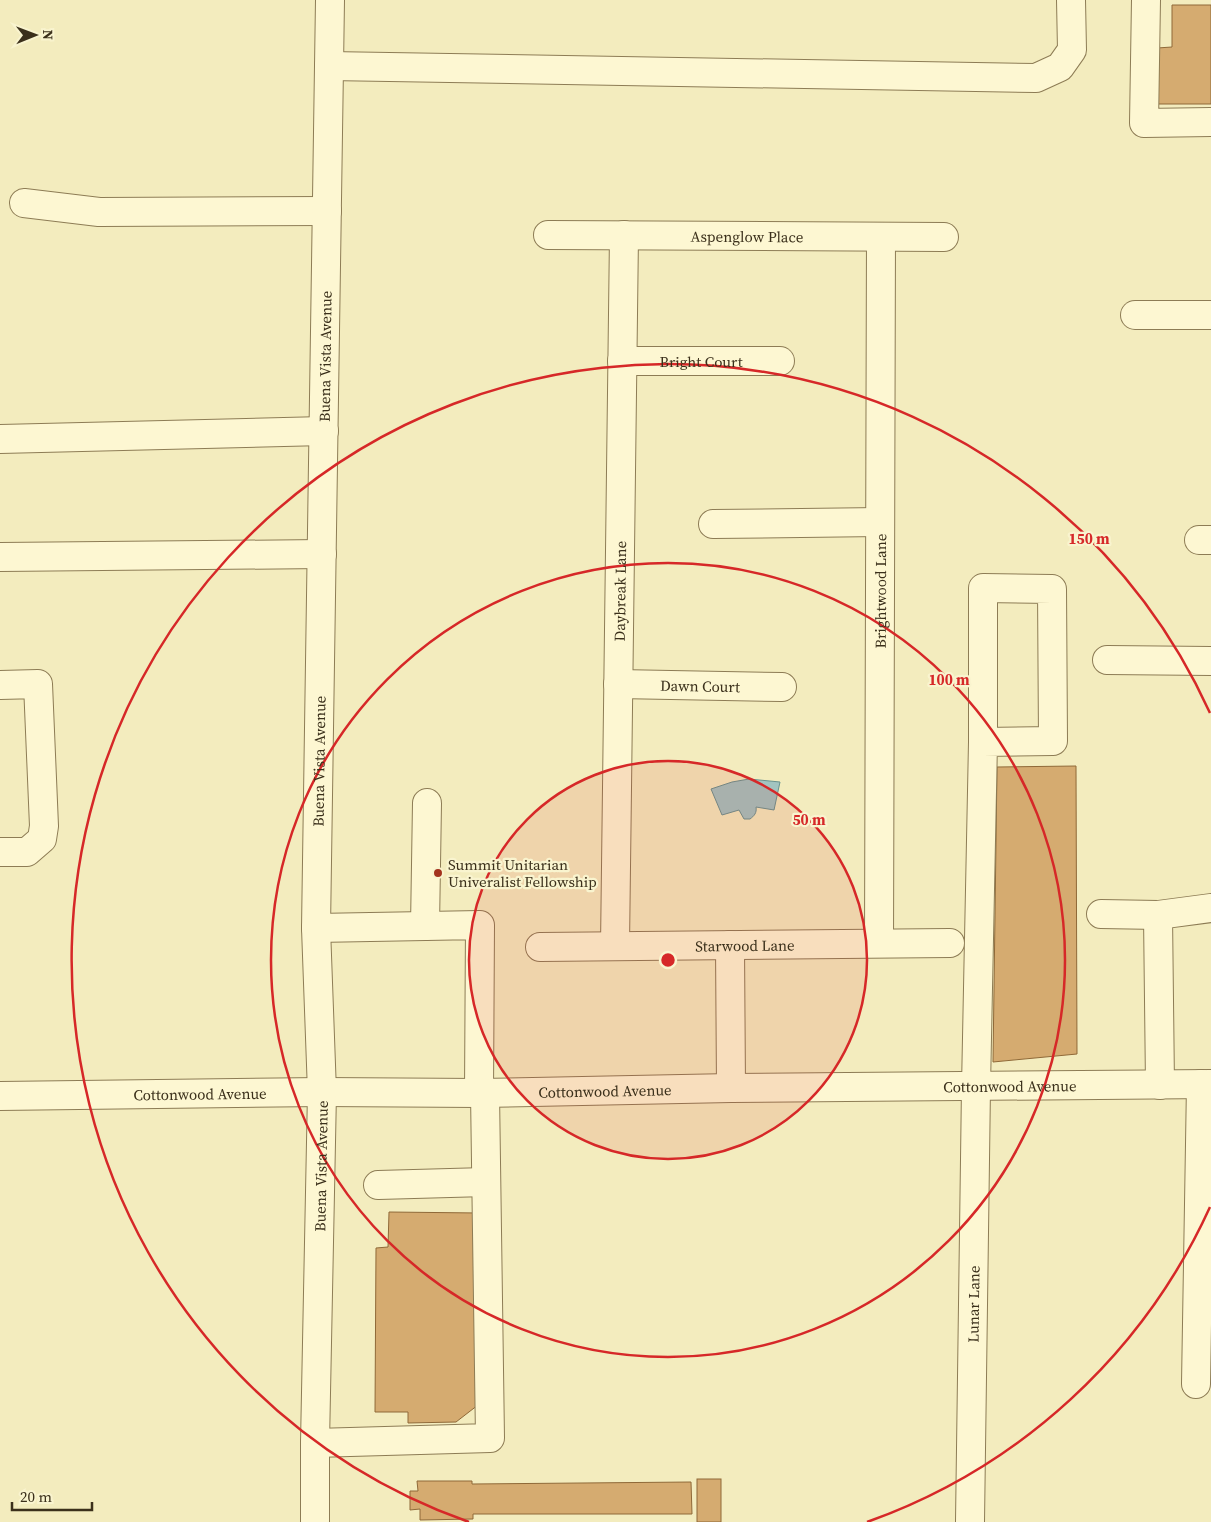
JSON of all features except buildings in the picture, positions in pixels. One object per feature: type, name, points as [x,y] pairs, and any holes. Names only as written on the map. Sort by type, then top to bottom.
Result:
[{"type":"street","name":"Buena Vista Avenue","points":[[315,1522],[322,1092],[316,928],[330,0]]},
{"type":"street","points":[[329,66],[1036,78],[1060,67],[1072,50],[1071,0]]},
{"type":"street","points":[[1146,0],[1144,123],[1211,122]]},
{"type":"street","points":[[24,203],[99,212],[328,211]]},
{"type":"street","name":"Aspenglow Place","points":[[548,235],[944,237]]},
{"type":"street","name":"Daybreak Lane","points":[[615,946],[624,236]]},
{"type":"street","name":"Brightwood Lane","points":[[879,943],[881,237]]},
{"type":"street","points":[[1135,315],[1211,314]]},
{"type":"street","name":"Bright Court","points":[[622,361],[780,361]]},
{"type":"street","points":[[0,439],[324,431]]},
{"type":"street","points":[[713,524],[880,522]]},
{"type":"street","points":[[0,557],[322,554]]},
{"type":"street","name":"Lunar Lane","points":[[970,1522],[983,742],[983,588],[1052,589],[1053,742],[983,742]]},
{"type":"street","points":[[1107,660],[1211,661]]},
{"type":"street","points":[[0,685],[38,684],[44,826],[42,839],[27,852],[0,852]]},
{"type":"street","name":"Dawn Court","points":[[618,684],[782,687]]},
{"type":"street","points":[[425,926],[427,803]]},
{"type":"street","points":[[1101,914],[1158,916],[1211,908]]},
{"type":"street","points":[[1158,916],[1160,1085]]},
{"type":"street","points":[[315,1442],[490,1438],[480,926],[316,928]]},
{"type":"street","name":"Starwood Lane","points":[[540,947],[950,942]]},
{"type":"street","points":[[730,945],[731,1088]]},
{"type":"street","points":[[1196,1384],[1206,1084]]},
{"type":"street","name":"Cottonwood Avenue","points":[[0,1096],[322,1092],[482,1093],[731,1088],[1206,1084]]},
{"type":"street","points":[[378,1184],[486,1182]]},
{"type":"water","points":[[749,779],[780,782],[774,810],[756,807],[755,814],[750,819],[744,819],[739,810],[722,815],[711,789]]},
{"type":"place","name":"Summit Unitarian Univeralist Fellowship","points":[[438,873]]}]
